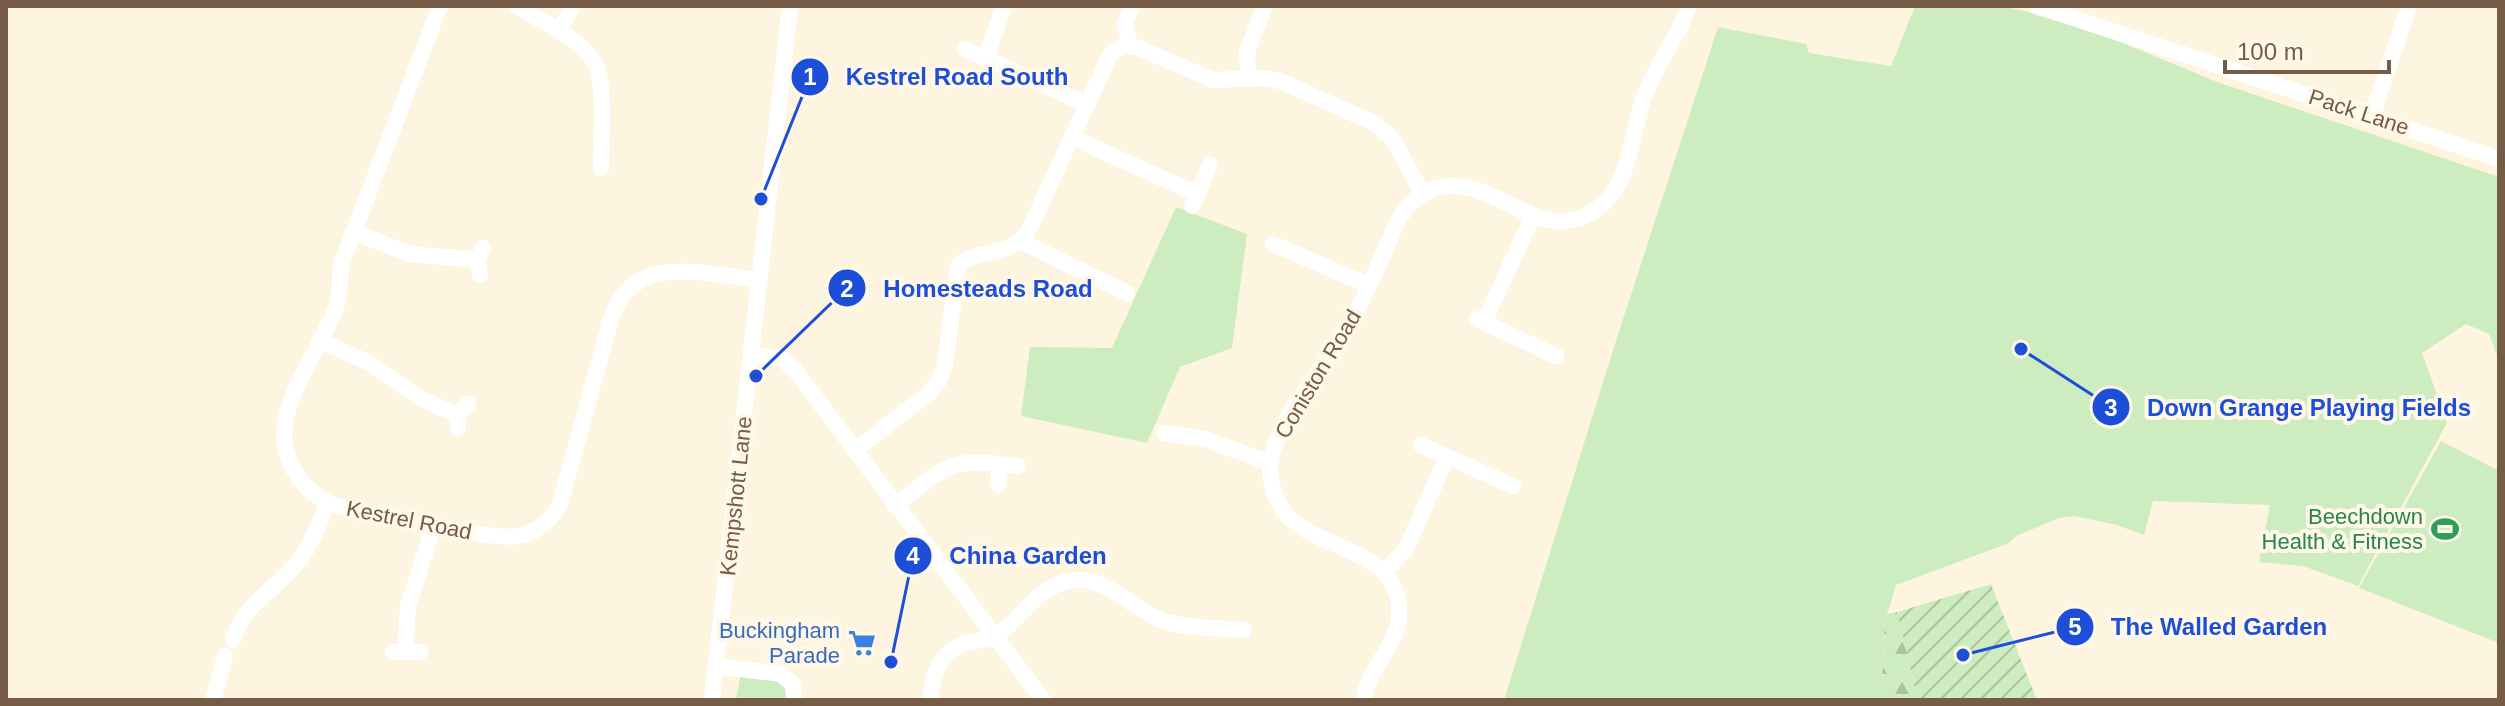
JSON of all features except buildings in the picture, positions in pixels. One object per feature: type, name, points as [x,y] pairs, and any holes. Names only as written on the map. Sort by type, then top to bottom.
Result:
[{"type":"street","name":"Kestrel Road","points":[[440,6],[353,232],[340,270],[338,300],[288,410],[284,436],[289,460],[309,489],[328,503],[498,537],[517,537],[535,530],[556,511],[564,495],[614,309],[623,294],[636,282],[667,271],[760,280]]},
{"type":"street","points":[[516,6],[587,51],[597,67],[601,171]]},
{"type":"street","points":[[558,32],[573,6]]},
{"type":"street","name":"Kempshott Lane","points":[[712,700],[790,6]]},
{"type":"street","points":[[986,57],[1004,6]]},
{"type":"street","points":[[1130,45],[1125,24],[1132,6]]},
{"type":"street","points":[[1248,79],[1247,52],[1265,6]]},
{"type":"street","points":[[854,451],[928,394],[939,381],[945,364],[959,263],[1002,251],[1020,241],[1031,229],[1110,55],[1117,49],[1130,45],[1213,80],[1280,81],[1382,128],[1392,138],[1423,194],[1445,187],[1467,187],[1553,222],[1574,220],[1595,211],[1612,195],[1629,158],[1647,88],[1689,6]]},
{"type":"street","name":"Pack Lane","points":[[2037,6],[2058,9],[2343,107],[2373,113],[2385,121],[2499,159]]},
{"type":"street","points":[[2373,113],[2409,6]]},
{"type":"street","points":[[965,49],[1088,105]]},
{"type":"street","points":[[1073,138],[1194,200],[1210,165]]},
{"type":"street","name":"Coniston Road","points":[[1384,572],[1371,561],[1314,535],[1289,519],[1272,487],[1270,463],[1284,425],[1349,326],[1402,213],[1423,194]]},
{"type":"street","points":[[1533,216],[1480,320],[1556,356]]},
{"type":"street","points":[[353,232],[410,254],[480,261]]},
{"type":"street","points":[[1020,241],[1127,293]]},
{"type":"street","name":"Coniston Road","points":[[1273,244],[1368,285]]},
{"type":"street","points":[[321,341],[369,363],[420,398],[461,416]]},
{"type":"street","points":[[751,355],[776,358],[789,364],[1043,700]]},
{"type":"street","name":"Coniston Road","points":[[1171,438],[1205,439],[1270,463]]},
{"type":"street","points":[[1421,445],[1503,486]]},
{"type":"street","points":[[1364,700],[1369,679],[1393,640],[1398,624],[1397,596],[1384,572],[1406,549],[1447,457]]},
{"type":"street","points":[[895,506],[947,468],[970,463],[1018,466]]},
{"type":"street","points":[[998,485],[999,465]]},
{"type":"street","points":[[233,640],[248,610],[303,556],[328,503]]},
{"type":"street","points":[[406,652],[408,606],[434,525]]},
{"type":"street","points":[[930,700],[932,680],[943,657],[959,645],[995,635],[1043,592],[1062,583],[1084,579],[1104,584],[1143,611],[1168,622],[1244,631]]},
{"type":"street","points":[[213,700],[225,656]]},
{"type":"street","points":[[716,666],[781,674],[793,685],[794,700]]},
{"type":"green space","points":[[1915,6],[2000,6],[2021,10],[2111,38],[2217,82],[2499,177],[2499,360],[2489,334],[2466,324],[2422,353],[2447,423],[2358,586],[2303,566],[2259,562],[2270,505],[2153,501],[2144,535],[2117,525],[2075,516],[2059,518],[2016,536],[2009,543],[1896,585],[1885,622],[1881,700],[1504,700],[1718,27],[1806,44],[1809,53],[1891,66]]},
{"type":"green space","points":[[1176,207],[1247,234],[1232,348],[1180,367],[1147,443],[1021,416],[1030,347],[1112,348]]},
{"type":"green space","name":"Beechdown Health & Fitness","points":[[2441,441],[2499,471],[2499,643],[2359,588]]},
{"type":"green space","points":[[1991,584],[2036,698],[1918,700],[1897,612]]},
{"type":"green space","points":[[1897,612],[1918,700],[1881,700],[1885,622],[1888,614]]},
{"type":"green space","points":[[741,673],[782,679],[789,700],[736,700]]},
{"type":"place","name":"Kestrel Road South","points":[[761,199]]},
{"type":"place","name":"Down Grange Playing Fields","points":[[2021,349]]},
{"type":"place","name":"Homesteads Road","points":[[756,376]]},
{"type":"place","name":"Beechdown Health & Fitness","points":[[2445,529]]},
{"type":"place","name":"Buckingham Parade","points":[[862,643]]},
{"type":"place","name":"The Walled Garden","points":[[1963,655]]},
{"type":"place","name":"China Garden","points":[[891,662]]}]
